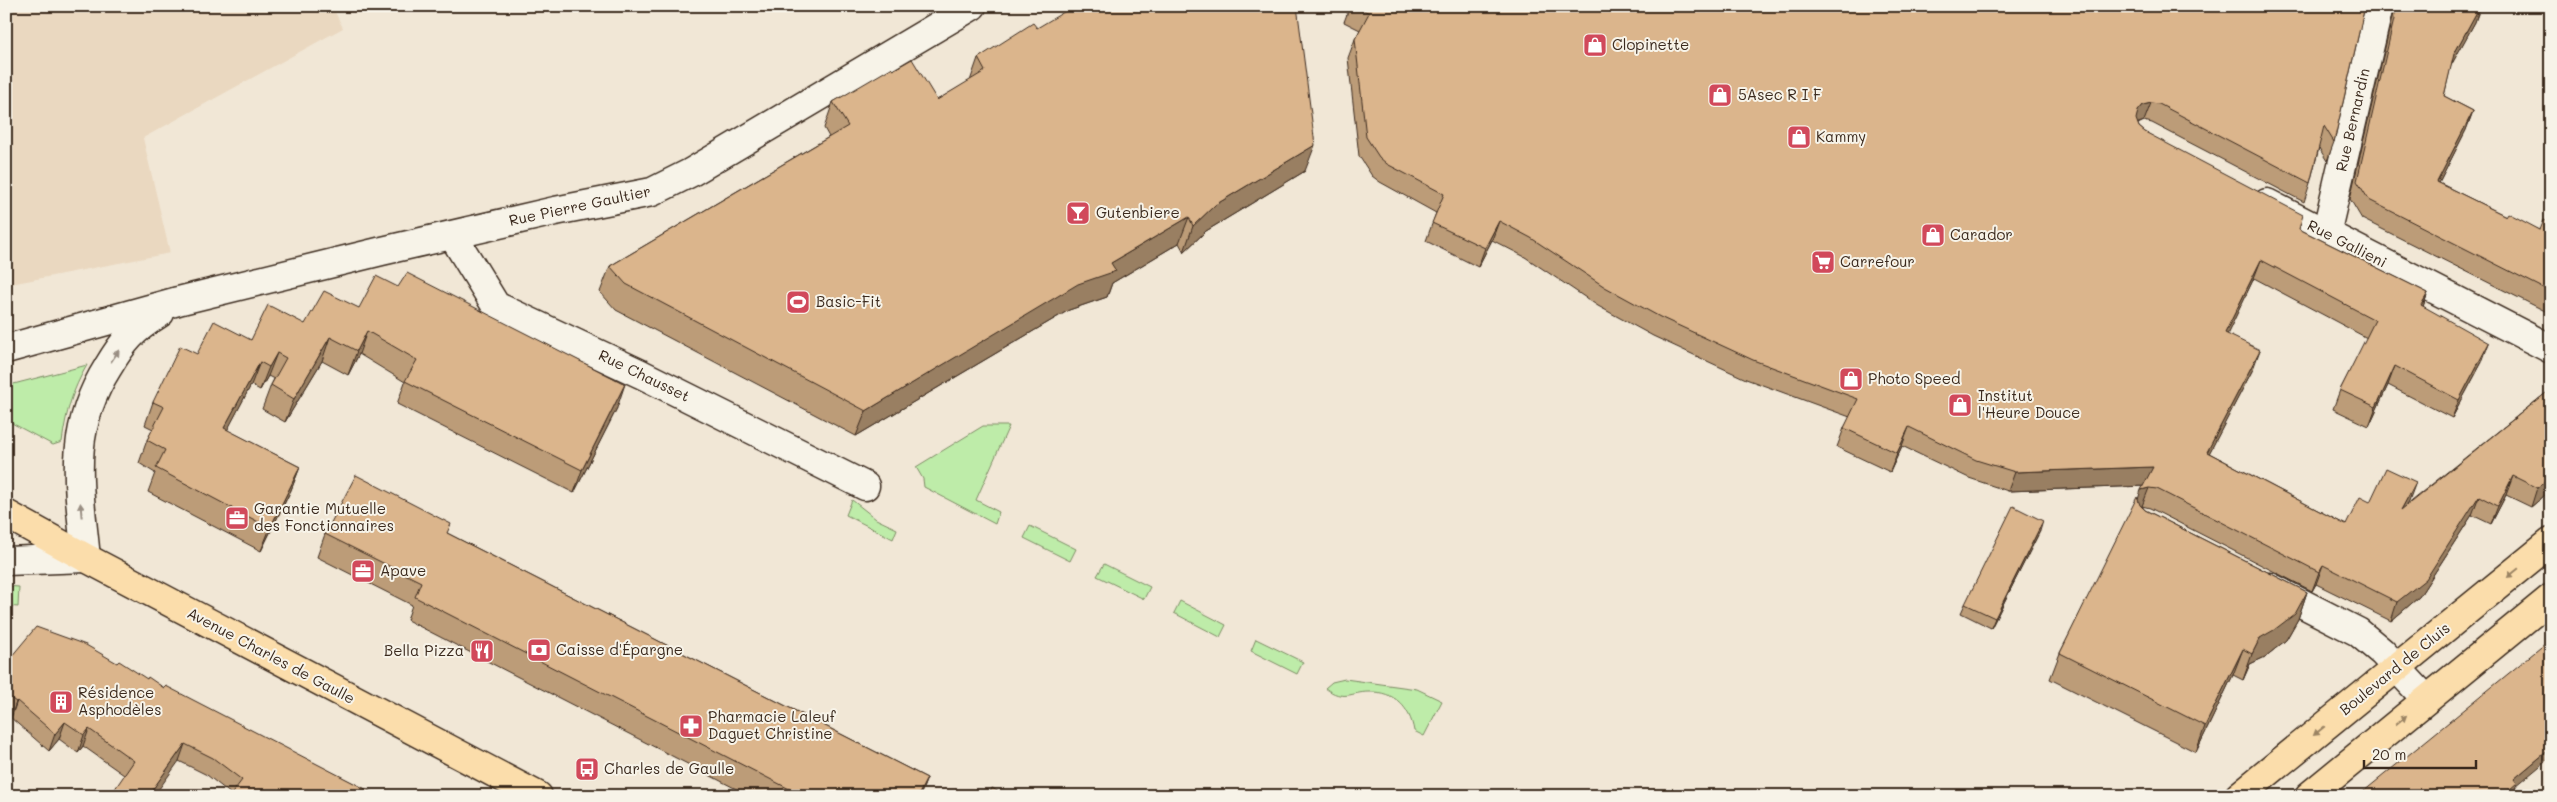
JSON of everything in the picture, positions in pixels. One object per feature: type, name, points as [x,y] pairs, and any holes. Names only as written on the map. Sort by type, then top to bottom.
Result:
[{"type":"main road","name":"Avenue Charles de Gaulle","points":[[6,514],[538,796]]},
{"type":"main road","name":"Boulevard de Cluis","points":[[2239,796],[2551,542]]},
{"type":"main road","points":[[2309,796],[2551,598]]},
{"type":"street","name":"Rue Pierre Gaultier","points":[[6,349],[178,301],[555,211],[652,192],[690,173],[972,6]]},
{"type":"street","name":"Rue Bernardin","points":[[2326,234],[2380,6]]},
{"type":"street","name":"Rue Gallieni","points":[[2248,192],[2551,349]]},
{"type":"street","name":"Rue Chausset","points":[[453,236],[496,306],[641,374],[864,486]]},
{"type":"street","name":"Rue Pierre Gaultier","points":[[86,558],[78,454],[83,420],[92,391],[133,330],[178,301]]},
{"type":"street","points":[[6,561],[86,558]]},
{"type":"street","points":[[2246,575],[2358,632],[2397,668],[2426,699]]},
{"type":"shaded area","points":[[6,6],[332,6],[343,28],[143,138],[170,253],[6,285]]},
{"type":"green space","points":[[87,365],[70,402],[62,442],[53,445],[6,420],[6,386]]},
{"type":"green space","points":[[983,426],[1009,426],[976,500],[999,512],[995,524],[924,487],[923,479],[916,467]]},
{"type":"green space","points":[[852,500],[876,519],[897,529],[893,539],[846,515]]},
{"type":"green space","points":[[1030,526],[1076,549],[1070,561],[1024,538]]},
{"type":"green space","points":[[1104,564],[1150,587],[1144,599],[1097,576]]},
{"type":"green space","points":[[6,586],[19,587],[18,607],[6,606]]},
{"type":"green space","points":[[1180,601],[1226,625],[1220,637],[1174,613]]},
{"type":"green space","points":[[1256,639],[1303,662],[1297,674],[1251,651]]},
{"type":"green space","points":[[1345,679],[1417,689],[1442,701],[1424,736],[1414,731],[1409,715],[1400,702],[1386,694],[1363,692],[1337,695],[1325,688],[1332,682]]},
{"type":"building","points":[[1074,6],[1297,6],[1315,145],[1215,205],[1193,226],[1189,217],[1111,263],[1116,271],[1078,284],[866,411],[626,284],[610,266],[848,126],[833,102],[891,68],[893,70],[912,59],[937,100],[985,71],[978,58],[1033,23],[1037,28]]},
{"type":"building","name":"Carrefour","points":[[1357,6],[2365,6],[2334,142],[2324,126],[2310,183],[2159,104],[2143,105],[2138,111],[2136,119],[2139,127],[2145,132],[2303,215],[2299,229],[2428,293],[2421,305],[2489,343],[2459,400],[2395,366],[2376,407],[2340,390],[2375,320],[2261,260],[2225,333],[2260,350],[2207,452],[2346,525],[2360,497],[2370,502],[2386,468],[2416,482],[2401,510],[2551,389],[2551,477],[2537,488],[2513,476],[2498,506],[2479,496],[2426,579],[2397,602],[2323,565],[2319,572],[2157,489],[2141,490],[2153,467],[2015,472],[1976,460],[1909,427],[1897,453],[1844,428],[1858,399],[1753,360],[1660,317],[1605,287],[1531,238],[1499,221],[1485,248],[1432,223],[1444,194],[1387,164],[1379,157],[1366,137],[1355,39],[1369,13]]},
{"type":"building","points":[[2397,6],[2480,6],[2454,54],[2444,96],[2473,111],[2437,182],[2506,216],[2508,213],[2540,230],[2544,220],[2551,223],[2551,292],[2369,200],[2357,181]]},
{"type":"building","points":[[407,273],[625,384],[582,470],[405,381],[417,360],[367,331],[357,351],[330,337],[294,399],[271,385],[286,358],[277,353],[269,367],[260,362],[224,428],[300,467],[270,528],[156,468],[165,450],[147,440],[164,407],[153,402],[180,346],[197,354],[214,321],[251,340],[268,305],[305,324],[324,291],[359,308],[376,276],[398,287]]},
{"type":"building","points":[[356,475],[451,524],[447,533],[927,778],[918,796],[803,796],[415,597],[421,582],[325,534]]},
{"type":"building","points":[[2137,497],[2140,505],[2145,510],[2307,592],[2295,614],[2260,638],[2252,654],[2243,649],[2205,726],[2060,653]]},
{"type":"building","points":[[2013,506],[2043,521],[1995,618],[1965,604]]},
{"type":"building","points":[[36,627],[86,645],[117,663],[119,661],[164,688],[166,686],[379,796],[230,796],[242,780],[213,758],[185,744],[148,796],[110,796],[134,761],[89,729],[84,735],[65,722],[55,734],[17,701],[6,695],[6,663]]},
{"type":"building","points":[[2551,639],[2551,748],[2514,779],[2517,783],[2502,796],[2358,796]]},
{"type":"building","points":[[992,788],[1006,796],[988,796]]},
{"type":"place","name":"Clopinette","points":[[1595,45]]},
{"type":"place","name":"5Asec R I F","points":[[1720,95]]},
{"type":"place","name":"Kammy","points":[[1799,137]]},
{"type":"place","name":"Gutenbiere","points":[[1078,213]]},
{"type":"place","name":"Carador","points":[[1933,235]]},
{"type":"place","name":"Carrefour","points":[[1823,262]]},
{"type":"place","name":"Basic-Fit","points":[[798,302]]},
{"type":"place","name":"Photo Speed","points":[[1851,379]]},
{"type":"place","name":"Institut l'Heure Douce","points":[[1960,405]]},
{"type":"place","name":"Garantie Mutuelle des Fonctionnaires","points":[[237,518]]},
{"type":"place","name":"Apave","points":[[363,571]]},
{"type":"place","name":"Caisse d'Épargne","points":[[539,650]]},
{"type":"place","name":"Bella Pizza","points":[[482,651]]},
{"type":"place","name":"Résidence Asphodèles","points":[[61,702]]},
{"type":"place","name":"Pharmacie Laleuf Daguet Christine","points":[[691,726]]},
{"type":"place","name":"Charles de Gaulle","points":[[587,769]]}]
